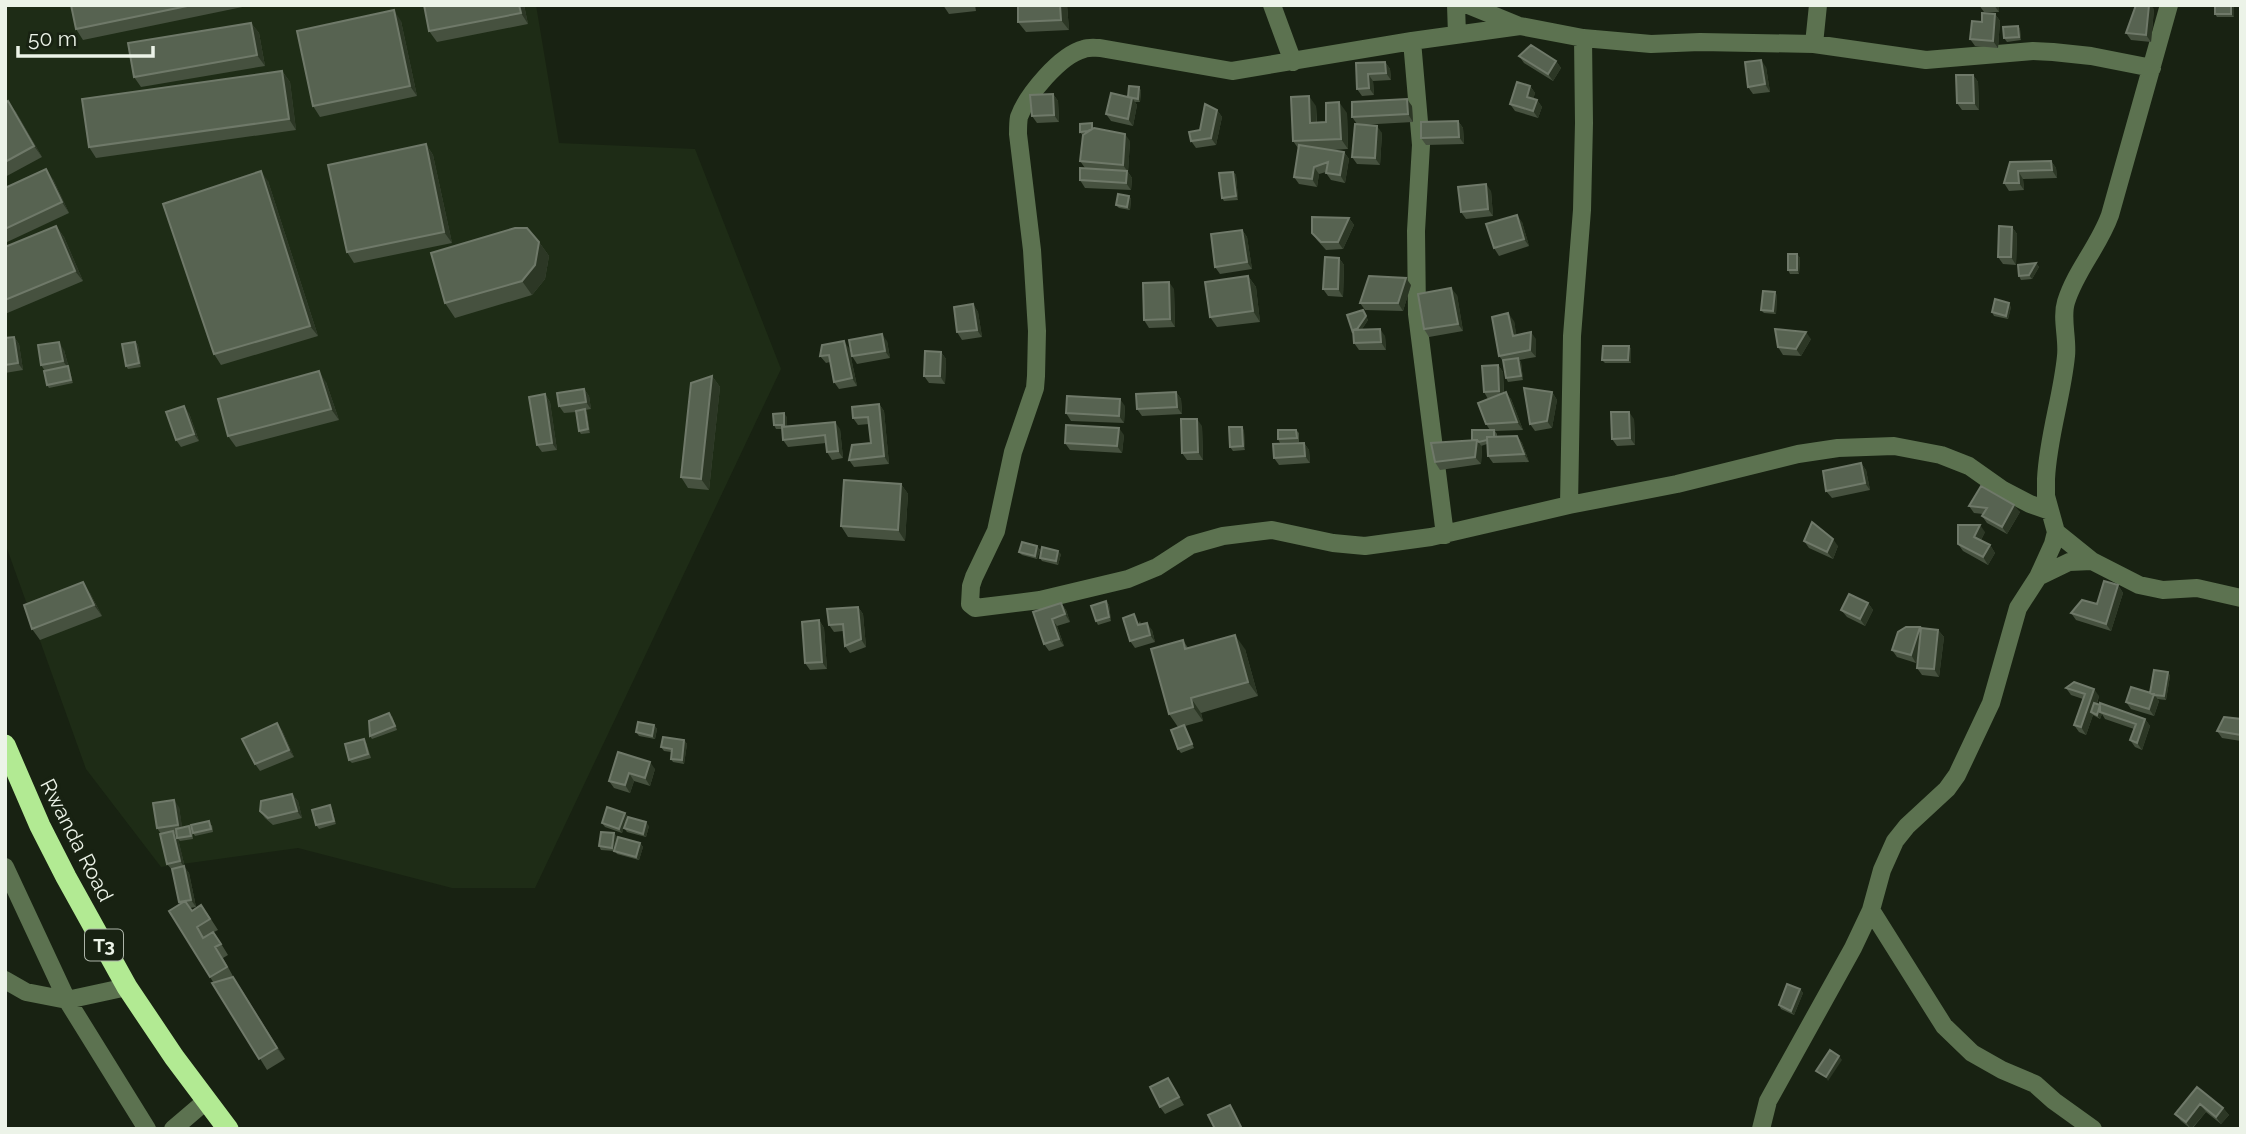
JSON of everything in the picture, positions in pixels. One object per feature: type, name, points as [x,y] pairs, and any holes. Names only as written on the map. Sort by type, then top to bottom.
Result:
[{"type":"highway","name":"Rwanda Road","points":[[5,746],[61,867],[127,987],[174,1057],[228,1129]]},
{"type":"street","points":[[1272,5],[1293,62]]},
{"type":"street","points":[[1456,5],[1457,35]]},
{"type":"street","points":[[1468,5],[1520,26],[1583,38],[1651,44],[1814,44],[1926,60],[2033,51],[2053,52],[2091,56],[2152,68]]},
{"type":"street","points":[[1814,44],[1818,5]]},
{"type":"street","points":[[1761,1129],[1768,1101],[1853,948],[1871,910],[1882,870],[1895,841],[1947,789],[1957,775],[1991,704],[2018,608],[2038,577],[2053,544],[2056,532],[2046,496],[2047,464],[2067,354],[2065,305],[2077,274],[2106,228],[2169,5]]},
{"type":"street","points":[[1520,26],[1232,71],[1090,48],[1081,49],[1070,55],[1032,91],[1019,118],[1018,134],[1032,250],[1037,331],[1035,388],[1013,452],[996,531],[974,577],[970,604],[975,608],[1040,600],[1111,584],[1147,572],[1191,545],[1248,532],[1272,530],[1333,543],[1365,546],[1445,535],[1569,505],[1677,484],[1798,454],[1838,448],[1894,446],[1941,455],[1969,466],[2003,490],[2050,511]]},
{"type":"street","points":[[1569,505],[1572,336],[1582,210],[1583,38]]},
{"type":"street","points":[[1412,41],[1421,145],[1416,231],[1418,314],[1445,535]]},
{"type":"street","points":[[2056,532],[2092,561],[2139,585],[2163,590],[2197,589],[2241,598]]},
{"type":"street","points":[[2038,577],[2069,562],[2092,561]]},
{"type":"street","points":[[5,867],[67,1000],[147,1129]]},
{"type":"street","points":[[1871,910],[1944,1026],[1972,1053],[2035,1084],[2093,1129]]},
{"type":"street","points":[[5,980],[26,992],[67,1000],[127,987]]},
{"type":"street","points":[[173,1129],[207,1100]]},
{"type":"shaded area","points":[[5,5],[536,5],[559,143],[695,149],[781,369],[535,888],[452,888],[298,848],[161,867],[86,769],[5,543]]},
{"type":"building","points":[[71,5],[192,5],[76,29]]},
{"type":"building","points":[[424,5],[519,5],[521,13],[429,31]]},
{"type":"building","points":[[1018,5],[1060,5],[1061,20],[1018,22]]},
{"type":"building","points":[[2136,5],[2149,5],[2146,35],[2126,33]]},
{"type":"building","points":[[2215,5],[2231,5],[2231,14],[2215,14]]},
{"type":"building","points":[[394,10],[410,86],[313,106],[297,31]]},
{"type":"building","points":[[1982,13],[1995,14],[1993,41],[1970,39],[1972,21],[1982,22]]},
{"type":"building","points":[[251,23],[257,55],[134,77],[128,43]]},
{"type":"building","points":[[2018,26],[2019,37],[2004,38],[2003,27]]},
{"type":"building","points":[[1531,45],[1556,61],[1548,74],[1519,56]]},
{"type":"building","points":[[1761,60],[1765,84],[1748,87],[1745,62]]},
{"type":"building","points":[[1385,62],[1386,73],[1368,74],[1369,88],[1357,89],[1356,63]]},
{"type":"building","points":[[282,71],[289,119],[89,147],[82,99]]},
{"type":"building","points":[[1956,75],[1973,75],[1974,103],[1957,103]]},
{"type":"building","points":[[1517,82],[1530,86],[1527,97],[1537,100],[1533,111],[1510,104]]},
{"type":"building","points":[[1129,86],[1139,87],[1138,99],[1128,97]]},
{"type":"building","points":[[1111,93],[1132,98],[1128,119],[1106,114]]},
{"type":"building","points":[[1053,94],[1054,115],[1032,116],[1030,95]]},
{"type":"building","points":[[1309,96],[1310,123],[1326,122],[1326,103],[1339,102],[1341,139],[1293,141],[1291,97]]},
{"type":"building","points":[[1407,99],[1408,114],[1352,117],[1352,102]]},
{"type":"building","points":[[8,101],[34,146],[5,162],[5,103]]},
{"type":"building","points":[[1205,104],[1217,110],[1211,138],[1191,141],[1189,132],[1200,130]]},
{"type":"building","points":[[1458,121],[1459,137],[1421,138],[1421,122]]},
{"type":"building","points":[[1092,123],[1092,129],[1080,132],[1080,124]]},
{"type":"building","points":[[1355,124],[1377,126],[1375,158],[1352,157]]},
{"type":"building","points":[[1094,128],[1125,134],[1123,165],[1080,161],[1083,135]]},
{"type":"building","points":[[426,144],[444,232],[347,252],[328,165]]},
{"type":"building","points":[[1299,145],[1344,152],[1340,175],[1326,173],[1328,162],[1314,167],[1312,179],[1294,177]]},
{"type":"building","points":[[2051,161],[2052,170],[2018,171],[2019,183],[2004,183],[2010,162]]},
{"type":"building","points":[[1080,168],[1127,171],[1126,183],[1080,180]]},
{"type":"building","points":[[46,169],[62,202],[5,229],[5,188]]},
{"type":"building","points":[[261,171],[310,326],[214,354],[163,204]]},
{"type":"building","points":[[1233,172],[1236,196],[1222,198],[1219,173]]},
{"type":"building","points":[[1486,184],[1488,209],[1461,212],[1458,187]]},
{"type":"building","points":[[1118,194],[1129,196],[1127,207],[1116,205]]},
{"type":"building","points":[[1517,215],[1524,239],[1494,248],[1486,224]]},
{"type":"building","points":[[1312,217],[1349,218],[1338,242],[1321,242],[1312,233]]},
{"type":"building","points":[[56,226],[75,271],[5,300],[5,247]]},
{"type":"building","points":[[1999,226],[2012,227],[2011,257],[1998,257]]},
{"type":"building","points":[[515,228],[527,228],[539,242],[535,265],[522,281],[445,303],[431,253]]},
{"type":"building","points":[[1242,230],[1247,262],[1215,267],[1211,234]]},
{"type":"building","points":[[1788,254],[1797,254],[1797,270],[1788,270]]},
{"type":"building","points":[[1325,257],[1339,258],[1338,289],[1323,289]]},
{"type":"building","points":[[2036,263],[2029,275],[2019,276],[2018,265]]},
{"type":"building","points":[[1248,276],[1253,311],[1210,317],[1205,282]]},
{"type":"building","points":[[1369,276],[1406,278],[1398,303],[1360,303]]},
{"type":"building","points":[[1169,282],[1170,319],[1144,320],[1143,283]]},
{"type":"building","points":[[1451,288],[1458,324],[1424,329],[1418,294]]},
{"type":"building","points":[[1763,291],[1775,292],[1773,311],[1761,310]]},
{"type":"building","points":[[1995,299],[2009,303],[2006,316],[1992,312]]},
{"type":"building","points":[[973,304],[977,330],[957,332],[954,307]]},
{"type":"building","points":[[1363,310],[1366,316],[1353,333],[1347,315]]},
{"type":"building","points":[[1508,313],[1513,336],[1531,332],[1530,350],[1499,356],[1492,317]]},
{"type":"building","points":[[1380,329],[1381,342],[1354,343],[1353,330]]},
{"type":"building","points":[[1775,329],[1806,332],[1796,349],[1778,347]]},
{"type":"building","points":[[882,334],[885,351],[852,356],[849,340]]},
{"type":"building","points":[[14,337],[18,363],[5,365],[5,338]]},
{"type":"building","points":[[844,341],[852,378],[834,382],[829,355],[820,356],[822,345]]},
{"type":"building","points":[[59,342],[63,361],[41,365],[38,345]]},
{"type":"building","points":[[135,342],[139,363],[126,366],[122,344]]},
{"type":"building","points":[[1603,346],[1629,346],[1628,360],[1602,360]]},
{"type":"building","points":[[925,351],[941,352],[940,376],[924,376]]},
{"type":"building","points":[[1518,358],[1521,376],[1506,378],[1503,360]]},
{"type":"building","points":[[1498,365],[1499,391],[1484,392],[1482,366]]},
{"type":"building","points":[[68,366],[71,380],[47,385],[44,371]]},
{"type":"building","points":[[319,371],[331,409],[228,436],[218,399]]},
{"type":"building","points":[[712,376],[701,479],[681,477],[691,383]]},
{"type":"building","points":[[1524,388],[1552,392],[1547,421],[1530,424]]},
{"type":"building","points":[[584,389],[586,402],[559,406],[557,393]]},
{"type":"building","points":[[1176,392],[1177,407],[1137,409],[1136,394]]},
{"type":"building","points":[[1506,392],[1517,422],[1486,424],[1478,403]]},
{"type":"building","points":[[545,394],[552,443],[537,445],[529,397]]},
{"type":"building","points":[[1067,396],[1120,399],[1119,416],[1066,413]]},
{"type":"building","points":[[879,404],[884,456],[849,460],[852,445],[871,443],[868,417],[853,418],[852,407]]},
{"type":"building","points":[[184,406],[194,434],[176,440],[166,412]]},
{"type":"building","points":[[585,409],[588,429],[579,431],[576,411]]},
{"type":"building","points":[[1611,412],[1629,412],[1630,438],[1612,439]]},
{"type":"building","points":[[784,413],[784,425],[774,425],[773,414]]},
{"type":"building","points":[[1181,419],[1197,419],[1198,452],[1182,453]]},
{"type":"building","points":[[835,422],[838,451],[827,452],[825,435],[783,440],[782,427]]},
{"type":"building","points":[[1066,425],[1119,428],[1117,446],[1065,443]]},
{"type":"building","points":[[1229,427],[1242,427],[1243,446],[1230,447]]},
{"type":"building","points":[[1278,430],[1296,430],[1297,438],[1278,439]]},
{"type":"building","points":[[1472,430],[1494,430],[1494,437],[1487,437],[1487,440],[1479,442],[1472,440]]},
{"type":"building","points":[[1517,436],[1524,454],[1488,456],[1487,437]]},
{"type":"building","points":[[1477,440],[1475,457],[1435,462],[1431,443]]},
{"type":"building","points":[[1304,443],[1305,456],[1274,458],[1273,444]]},
{"type":"building","points":[[1861,463],[1865,483],[1826,491],[1823,471]]},
{"type":"building","points":[[844,480],[901,484],[898,530],[841,526]]},
{"type":"building","points":[[1981,486],[2014,505],[2002,527],[1982,516],[1987,508],[1969,506]]},
{"type":"building","points":[[1812,522],[1833,539],[1827,552],[1804,541]]},
{"type":"building","points":[[1958,525],[1980,525],[1974,537],[1990,545],[1983,557],[1958,544]]},
{"type":"building","points":[[1022,542],[1037,546],[1035,556],[1019,552]]},
{"type":"building","points":[[1042,547],[1058,551],[1056,561],[1040,558]]},
{"type":"building","points":[[2104,581],[2118,585],[2106,624],[2071,613],[2082,600],[2097,604]]},
{"type":"building","points":[[83,582],[94,605],[32,629],[24,605]]},
{"type":"building","points":[[1849,594],[1868,603],[1860,619],[1841,610]]},
{"type":"building","points":[[1106,601],[1109,617],[1096,621],[1091,606]]},
{"type":"building","points":[[1061,603],[1065,614],[1052,619],[1059,639],[1044,644],[1033,612]]},
{"type":"building","points":[[858,607],[861,639],[845,646],[843,624],[829,625],[827,609]]},
{"type":"building","points":[[1134,614],[1138,625],[1147,623],[1150,635],[1130,641],[1123,618]]},
{"type":"building","points":[[819,620],[822,662],[805,663],[802,622]]},
{"type":"building","points":[[1906,627],[1920,627],[1911,655],[1892,650],[1898,632]]},
{"type":"building","points":[[1921,628],[1938,630],[1934,669],[1917,668]]},
{"type":"building","points":[[1235,635],[1248,682],[1191,698],[1193,707],[1169,714],[1151,649],[1183,640],[1185,649]]},
{"type":"building","points":[[2154,670],[2168,672],[2164,696],[2150,693]]},
{"type":"building","points":[[2074,682],[2094,689],[2081,727],[2074,725],[2085,694],[2066,688]]},
{"type":"building","points":[[2131,687],[2154,694],[2149,709],[2126,702]]},
{"type":"building","points":[[2094,703],[2100,705],[2097,715],[2091,712]]},
{"type":"building","points":[[2100,703],[2145,719],[2137,743],[2130,740],[2136,724],[2100,712]]},
{"type":"building","points":[[389,713],[395,726],[370,736],[369,721]]},
{"type":"building","points":[[2224,717],[2241,719],[2241,735],[2217,731]]},
{"type":"building","points":[[638,722],[654,725],[652,736],[636,732]]},
{"type":"building","points":[[277,723],[289,750],[255,764],[242,739]]},
{"type":"building","points":[[1184,725],[1192,744],[1178,749],[1171,730]]},
{"type":"building","points":[[663,737],[684,740],[682,760],[671,759],[672,749],[661,747]]},
{"type":"building","points":[[364,739],[368,754],[349,760],[345,744]]},
{"type":"building","points":[[618,752],[650,762],[645,778],[629,773],[625,785],[609,781]]},
{"type":"building","points":[[292,794],[297,811],[268,818],[260,811],[261,801]]},
{"type":"building","points":[[174,800],[178,825],[157,828],[153,803]]},
{"type":"building","points":[[330,805],[334,821],[316,825],[312,810]]},
{"type":"building","points":[[607,807],[625,813],[619,829],[602,823]]},
{"type":"building","points":[[628,817],[646,822],[643,834],[624,828]]},
{"type":"building","points":[[209,821],[211,829],[193,833],[191,825]]},
{"type":"building","points":[[189,826],[191,836],[177,838],[176,829]]},
{"type":"building","points":[[173,831],[180,861],[167,864],[160,834]]},
{"type":"building","points":[[601,832],[614,833],[612,848],[599,846]]},
{"type":"building","points":[[618,837],[640,843],[636,857],[614,851]]},
{"type":"building","points":[[184,866],[191,900],[179,902],[172,869]]},
{"type":"building","points":[[185,901],[192,911],[201,905],[210,919],[197,927],[203,938],[213,932],[221,944],[215,947],[227,967],[210,977],[169,911]]},
{"type":"building","points":[[233,977],[277,1048],[259,1059],[212,983]]},
{"type":"building","points":[[1787,984],[1800,989],[1791,1011],[1779,1005]]},
{"type":"building","points":[[1830,1050],[1839,1056],[1826,1077],[1816,1071]]},
{"type":"building","points":[[1168,1078],[1179,1097],[1160,1107],[1150,1087]]},
{"type":"building","points":[[2197,1087],[2223,1108],[2216,1117],[2200,1104],[2186,1122],[2175,1114]]},
{"type":"building","points":[[1230,1105],[1241,1127],[1215,1129],[1208,1115]]}]
